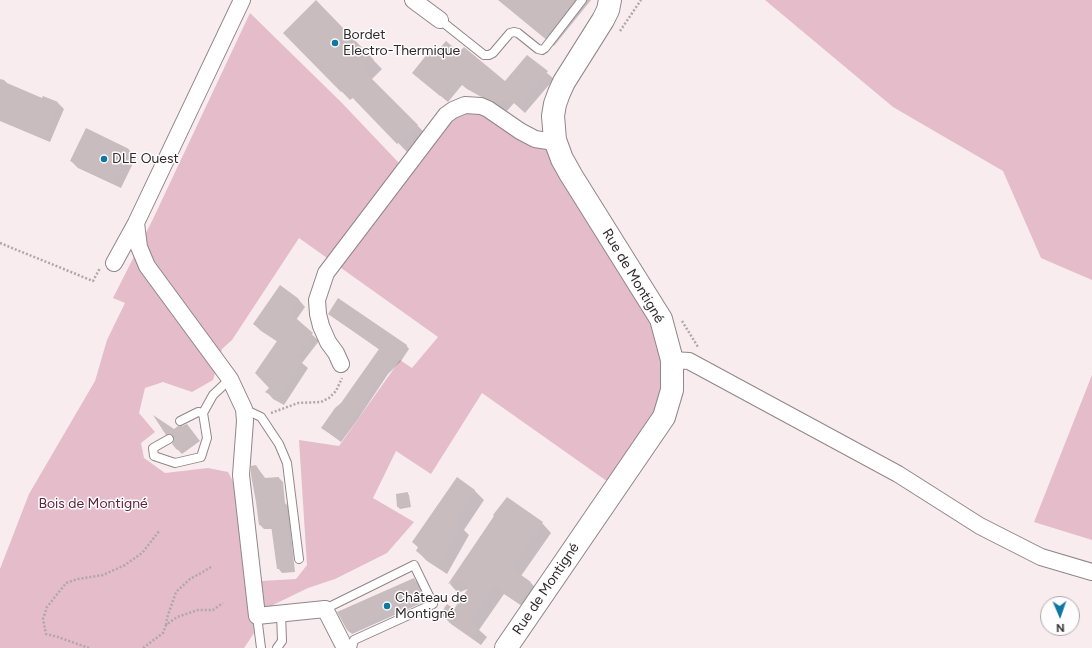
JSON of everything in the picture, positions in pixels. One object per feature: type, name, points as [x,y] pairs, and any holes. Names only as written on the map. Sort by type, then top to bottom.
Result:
[{"type":"street","points":[[114,263],[136,223],[242,0]]},
{"type":"street","points":[[413,0],[440,20]]},
{"type":"street","name":"Rue de Montigné","points":[[506,648],[664,417],[672,390],[672,360],[661,319],[571,175],[562,159],[555,140],[553,116],[559,93],[564,82],[603,20],[608,10],[610,0]]},
{"type":"street","points":[[341,364],[336,353],[328,342],[321,326],[318,314],[317,300],[326,273],[446,116],[453,110],[465,105],[481,106],[535,139],[548,141],[555,140]]},
{"type":"street","points":[[136,223],[139,247],[148,266],[230,379],[244,409],[245,420],[241,475],[257,616],[325,609],[345,648]]},
{"type":"street","points":[[672,360],[689,361],[702,368],[898,474],[980,526],[1042,557],[1092,572]]},
{"type":"lane","points":[[440,20],[484,55],[493,53],[510,33],[514,32],[518,33],[538,49],[542,50],[582,0]]},
{"type":"lane","points":[[169,439],[153,448],[154,456],[175,462],[201,457],[207,438],[203,413],[213,395],[230,379]]},
{"type":"lane","points":[[244,409],[261,417],[279,444],[288,463],[299,559]]},
{"type":"lane","points":[[180,421],[198,412],[203,413]]},
{"type":"lane","points":[[325,609],[414,565],[433,604],[354,640],[352,648]]},
{"type":"lane","points":[[277,648],[282,641],[281,613]]},
{"type":"lane","points":[[257,616],[260,648]]},
{"type":"path","points":[[616,36],[641,0]]},
{"type":"path","points":[[0,243],[93,281],[103,261],[114,263]]},
{"type":"path","points":[[681,320],[701,352],[702,368]]},
{"type":"path","points":[[261,417],[291,404],[321,402],[329,398],[340,384],[343,374],[341,364]]},
{"type":"path","points":[[89,648],[46,634],[43,618],[47,607],[66,583],[78,579],[103,575],[125,565],[142,553],[160,530]]},
{"type":"path","points":[[143,648],[163,633],[176,592],[190,579],[211,566]]},
{"type":"path","points":[[166,625],[177,618],[198,610],[212,610],[223,603]]},
{"type":"green space","points":[[765,0],[1092,0],[1092,280],[1041,258],[1003,171],[893,107]]},
{"type":"green space","name":"Bois de Montigné","points":[[250,13],[341,102],[399,163],[407,169],[450,117],[463,111],[480,110],[550,149],[553,167],[657,330],[668,374],[656,415],[611,484],[482,393],[431,474],[396,451],[373,498],[414,522],[387,553],[335,579],[308,588],[273,605],[244,648],[0,648],[0,569],[29,494],[95,381],[107,340],[125,303],[113,298],[153,219]],"holes":[[[299,238],[438,337],[412,368],[400,360],[339,446],[299,440],[307,565],[296,579],[261,581],[238,491],[228,472],[208,468],[165,473],[144,458],[141,443],[155,432],[139,413],[145,388],[163,382],[192,392],[213,380],[222,349],[232,340]]]},
{"type":"green space","points":[[1092,375],[1092,540],[1034,522]]},
{"type":"building","points":[[316,0],[374,60],[363,70],[418,125],[397,144],[344,89],[341,92],[283,33]]},
{"type":"building","points":[[499,0],[574,0],[544,37]]},
{"type":"building","points":[[446,41],[459,52],[464,47],[505,81],[527,55],[548,71],[518,106],[506,97],[500,104],[454,78],[440,96],[412,73],[428,53],[433,56]]},
{"type":"building","points":[[0,80],[42,98],[43,96],[58,102],[44,137],[0,119]]},
{"type":"building","points":[[86,128],[129,149],[114,181],[70,161]]},
{"type":"building","points":[[280,285],[299,299],[290,313],[313,333],[295,356],[302,361],[277,399],[265,392],[269,388],[255,373],[277,341],[253,324]]},
{"type":"building","points":[[338,298],[407,345],[385,371],[338,439],[321,428],[335,408],[341,403],[379,349],[328,314]]},
{"type":"building","points":[[153,415],[174,429],[178,426],[187,424],[196,436],[177,450],[172,444],[174,436],[169,434],[166,435]]},
{"type":"building","points":[[256,465],[264,478],[279,477],[281,500],[284,500],[291,568],[277,569],[271,525],[259,525],[251,475],[251,466]]},
{"type":"building","points":[[457,477],[475,490],[454,521],[460,525],[438,566],[416,551],[418,547],[412,542]]},
{"type":"building","points":[[408,492],[409,505],[397,507],[396,494]]},
{"type":"building","points":[[507,497],[543,522],[511,568],[531,582],[518,601],[494,585],[469,621],[478,627],[471,637],[440,614],[447,604],[454,609],[469,587],[462,582],[465,577],[448,584],[494,516],[493,515]]},
{"type":"building","points":[[414,578],[422,596],[347,630],[337,612]]},
{"type":"place","name":"Bordet Electro-Thermique","points":[[335,43]]},
{"type":"place","name":"DLE Ouest","points":[[104,159]]},
{"type":"place","name":"Château de Montigné","points":[[387,606]]}]
